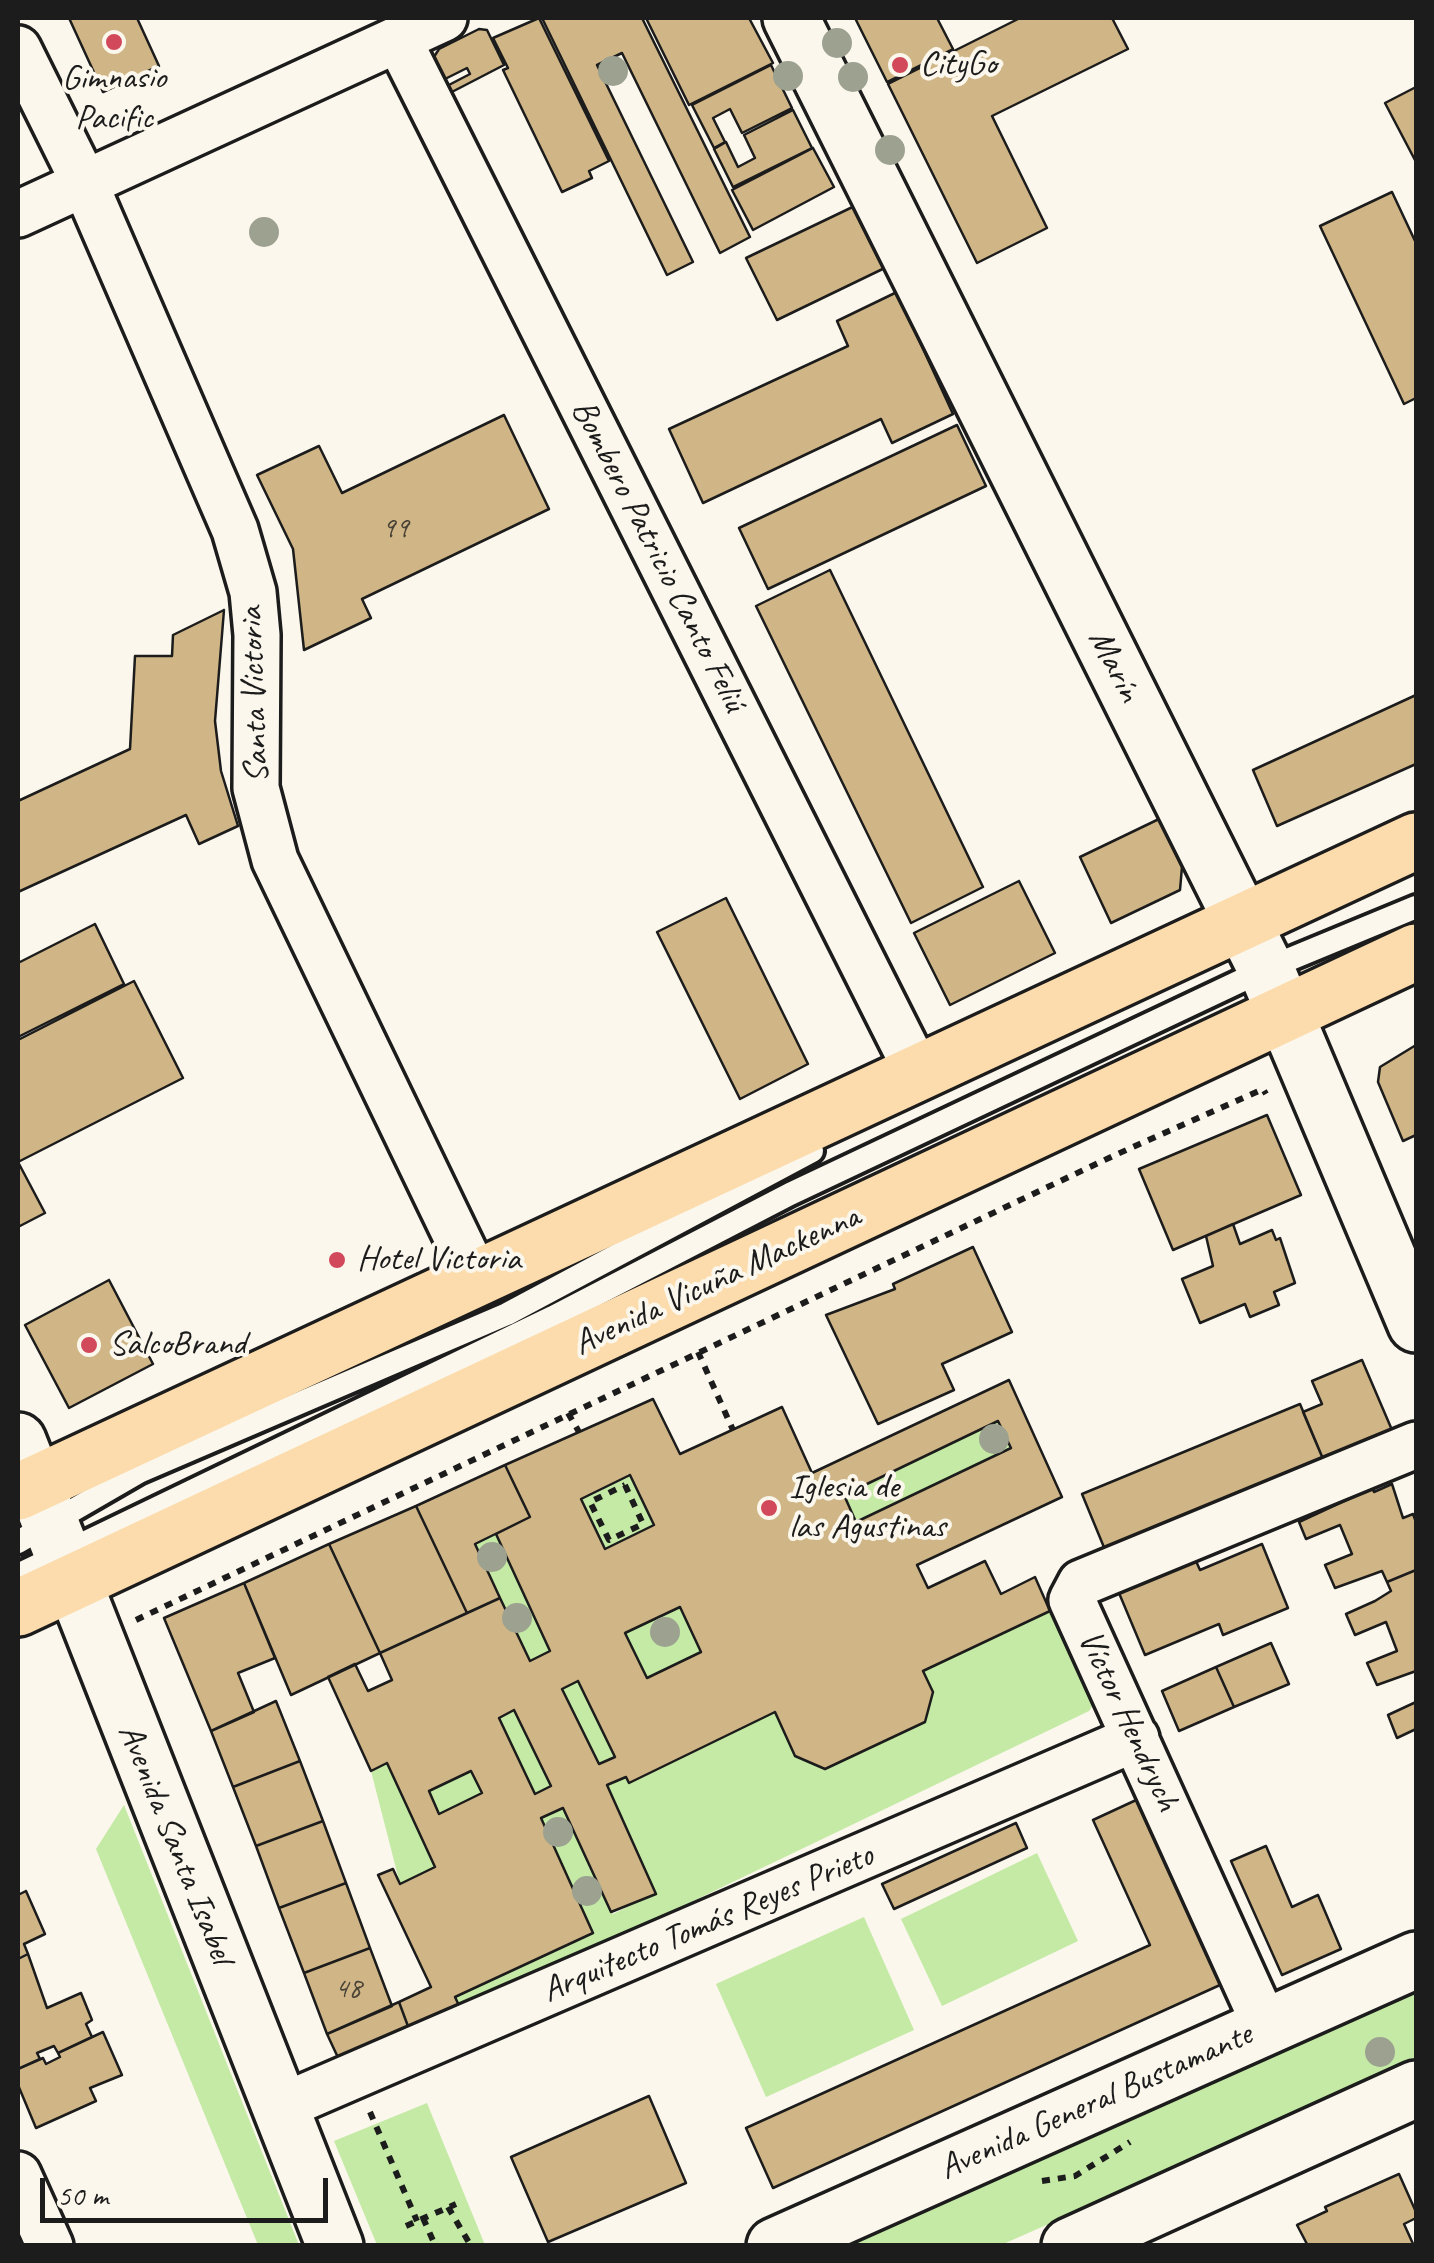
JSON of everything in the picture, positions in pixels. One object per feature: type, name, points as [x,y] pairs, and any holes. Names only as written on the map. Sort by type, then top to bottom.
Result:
[{"type":"main road","name":"Marín","points":[[790,18],[1259,956],[1416,1324]]},
{"type":"main road","name":"Avenida Vicuña Mackenna","points":[[37,1524],[1259,956],[1416,841]]},
{"type":"main road","name":"Avenida Vicuña Mackenna","points":[[18,1608],[37,1524],[478,1281],[918,1073],[1259,956],[1416,952]]},
{"type":"main road","name":"Avenida Santa Isabel","points":[[37,1524],[96,1640],[335,2246]]},
{"type":"main road","name":"Avenida General Bustamante","points":[[775,2246],[1416,1960]]},
{"type":"main road","points":[[1070,2246],[1416,2089]]},
{"type":"street","points":[[18,214],[444,18]]},
{"type":"street","name":"Bombero Patricio Canto Feliú","points":[[398,39],[918,1073]]},
{"type":"street","name":"Santa Victoria","points":[[18,49],[84,184],[224,500],[244,559],[257,634],[256,788],[275,860],[478,1281]]},
{"type":"street","name":"Víctor Hendrych","points":[[1266,2027],[1072,1600],[1081,1583],[1416,1445]]},
{"type":"street","name":"Arquitecto Tomás Reyes Prieto","points":[[279,2108],[1136,1738]]},
{"type":"street","points":[[18,2174],[50,2246]]},
{"type":"lane","points":[[1259,956],[1416,907]]},
{"type":"lane","points":[[37,1524],[139,1472],[506,1314],[833,1140]]},
{"type":"path","points":[[96,1640],[568,1413],[1263,1089],[1269,1099]]},
{"type":"path","points":[[698,1352],[733,1430]]},
{"type":"path","points":[[568,1413],[579,1432]]},
{"type":"path","points":[[624,1485],[643,1524],[608,1540],[590,1502],[606,1490],[624,1485]]},
{"type":"path","points":[[354,2076],[420,2220],[435,2244]]},
{"type":"path","points":[[406,2226],[452,2205],[471,2246]]},
{"type":"green space","points":[[998,1421],[1011,1448],[856,1522],[844,1495]]},
{"type":"green space","points":[[630,1475],[654,1525],[605,1549],[581,1499]]},
{"type":"green space","points":[[496,1534],[550,1651],[530,1661],[475,1544]]},
{"type":"green space","points":[[680,1607],[701,1652],[647,1678],[625,1633]]},
{"type":"green space","points":[[1050,1611],[1093,1705],[1089,1711],[462,2012],[455,1997],[593,1933],[541,1818],[563,1808],[613,1914],[656,1893],[607,1785],[626,1777],[630,1783],[775,1712],[795,1756],[826,1769],[925,1722],[933,1692],[923,1671]]},
{"type":"green space","points":[[578,1681],[615,1757],[599,1764],[562,1689]]},
{"type":"green space","points":[[514,1710],[551,1786],[535,1794],[499,1718]]},
{"type":"green space","points":[[387,1763],[435,1867],[400,1884],[371,1771]]},
{"type":"green space","points":[[471,1771],[482,1793],[439,1814],[429,1791]]},
{"type":"green space","points":[[124,1805],[299,2245],[258,2245],[96,1849]]},
{"type":"green space","points":[[1037,1853],[1078,1941],[942,2006],[901,1919]]},
{"type":"green space","points":[[864,1917],[914,2030],[766,2097],[716,1984]]},
{"type":"green space","points":[[1416,1987],[1416,2062],[1001,2245],[848,2246]]},
{"type":"green space","points":[[427,2103],[485,2245],[377,2245],[334,2141]]},
{"type":"building","name":"Gimnasio Pacific","points":[[69,18],[137,18],[159,66],[103,92]]},
{"type":"building","points":[[539,18],[609,161],[589,171],[592,178],[562,192],[503,70],[508,68],[493,38]]},
{"type":"building","points":[[542,18],[642,18],[750,237],[720,253],[622,53],[597,65],[693,262],[667,275]]},
{"type":"building","points":[[646,18],[749,18],[773,63],[689,105]]},
{"type":"building","name":"CityGo","points":[[855,18],[937,18],[953,49],[887,82]]},
{"type":"building","points":[[1020,18],[1112,18],[1128,49],[992,116],[1047,228],[977,263],[888,84]]},
{"type":"building","points":[[479,29],[487,30],[504,65],[448,94],[445,87],[470,74],[467,68],[443,80],[432,60],[439,49]]},
{"type":"building","points":[[771,65],[792,108],[742,133],[730,109],[713,118],[725,142],[714,148],[692,105]]},
{"type":"building","points":[[1416,87],[1416,162],[1385,103]]},
{"type":"building","points":[[793,110],[812,148],[733,187],[714,149],[726,142],[738,167],[755,158],[744,135]]},
{"type":"building","points":[[813,148],[834,187],[753,230],[732,190]]},
{"type":"building","points":[[1392,192],[1416,243],[1416,398],[1404,404],[1320,226]]},
{"type":"building","points":[[863,202],[893,264],[777,320],[746,258]]},
{"type":"building","points":[[897,292],[953,414],[892,443],[881,419],[703,503],[669,429],[848,346],[837,321]]},
{"type":"building","points":[[504,415],[549,509],[362,599],[371,618],[304,650],[293,549],[257,475],[319,446],[342,493]]},
{"type":"building","points":[[957,425],[986,486],[768,589],[739,528]]},
{"type":"building","points":[[830,570],[983,887],[911,923],[756,606]]},
{"type":"building","points":[[224,610],[215,721],[221,771],[238,826],[199,844],[186,815],[18,892],[18,801],[130,749],[135,656],[172,656],[173,635]]},
{"type":"building","points":[[1416,695],[1416,764],[1277,826],[1253,770]]},
{"type":"building","points":[[1159,819],[1182,867],[1180,890],[1111,923],[1080,857]]},
{"type":"building","points":[[1019,881],[1055,953],[950,1005],[914,933]]},
{"type":"building","points":[[726,898],[808,1064],[740,1099],[657,932]]},
{"type":"building","points":[[95,924],[124,984],[18,1037],[18,963]]},
{"type":"building","points":[[134,981],[183,1078],[18,1162],[18,1040]]},
{"type":"building","points":[[1416,1045],[1416,1135],[1403,1141],[1378,1082],[1380,1067]]},
{"type":"building","points":[[1267,1115],[1301,1195],[1173,1250],[1139,1169]]},
{"type":"building","points":[[18,1162],[45,1213],[18,1227]]},
{"type":"building","points":[[1233,1224],[1240,1244],[1272,1230],[1276,1240],[1280,1238],[1295,1283],[1274,1292],[1279,1305],[1250,1317],[1245,1304],[1200,1323],[1182,1279],[1213,1266],[1206,1236]]},
{"type":"building","points":[[973,1247],[1012,1332],[942,1364],[954,1390],[878,1424],[826,1315],[895,1289],[893,1284]]},
{"type":"building","name":"SalcoBrand","points":[[109,1280],[153,1364],[69,1408],[25,1325]]},
{"type":"building","points":[[1362,1360],[1395,1437],[1326,1466],[1303,1412],[1322,1404],[1312,1381]]},
{"type":"building","points":[[1009,1380],[1062,1497],[917,1565],[928,1588],[985,1561],[1001,1594],[1035,1577],[1050,1611],[923,1671],[933,1692],[925,1722],[825,1769],[795,1756],[775,1712],[629,1783],[626,1777],[607,1785],[656,1894],[611,1912],[563,1808],[541,1818],[593,1933],[455,1997],[462,2012],[412,2037],[399,2002],[431,1987],[378,1875],[393,1869],[400,1884],[435,1867],[387,1763],[371,1771],[328,1677],[355,1664],[368,1691],[392,1680],[380,1653],[500,1598],[530,1661],[550,1651],[496,1534],[530,1517],[505,1465],[653,1399],[680,1454],[782,1407],[812,1473]],"holes":[[[998,1421],[1011,1448],[856,1522],[844,1495]],[[630,1475],[654,1525],[605,1549],[581,1499]],[[680,1607],[701,1652],[647,1678],[625,1633]],[[578,1681],[615,1757],[599,1764],[562,1689]],[[514,1710],[551,1786],[535,1794],[499,1718]],[[471,1771],[482,1793],[439,1814],[429,1791]]]},
{"type":"building","points":[[1300,1404],[1326,1466],[1108,1557],[1082,1494]]},
{"type":"building","points":[[505,1465],[530,1517],[475,1544],[500,1598],[467,1613],[416,1506]]},
{"type":"building","points":[[1392,1484],[1403,1518],[1413,1514],[1416,1522],[1416,1570],[1387,1582],[1382,1571],[1335,1588],[1325,1565],[1352,1554],[1340,1525],[1306,1539],[1299,1522],[1372,1488],[1374,1492]]},
{"type":"building","points":[[416,1506],[467,1613],[380,1653],[329,1544]]},
{"type":"building","points":[[329,1544],[380,1653],[291,1695],[244,1583]]},
{"type":"building","points":[[1262,1544],[1288,1608],[1223,1635],[1219,1624],[1145,1655],[1119,1593],[1196,1561],[1200,1570]]},
{"type":"building","points":[[1416,1570],[1416,1671],[1377,1685],[1367,1663],[1397,1651],[1386,1622],[1355,1635],[1346,1614],[1391,1591],[1387,1582]]},
{"type":"building","points":[[244,1583],[275,1658],[238,1673],[254,1712],[211,1731],[164,1618]]},
{"type":"building","points":[[1271,1643],[1289,1684],[1234,1707],[1216,1667]]},
{"type":"building","points":[[1216,1667],[1234,1707],[1179,1731],[1162,1691]]},
{"type":"building","points":[[276,1701],[300,1761],[233,1787],[211,1731]]},
{"type":"building","points":[[1416,1702],[1416,1729],[1397,1738],[1388,1715]]},
{"type":"building","points":[[300,1761],[323,1821],[256,1846],[233,1787]]},
{"type":"building","points":[[1147,1795],[1231,1980],[773,2188],[746,2128],[1150,1945],[1093,1820]]},
{"type":"building","points":[[323,1821],[346,1883],[279,1908],[256,1846]]},
{"type":"building","points":[[1016,1823],[1027,1848],[894,1909],[882,1884]]},
{"type":"building","points":[[1266,1846],[1292,1907],[1318,1895],[1341,1949],[1282,1975],[1231,1861]]},
{"type":"building","points":[[346,1883],[370,1948],[304,1973],[279,1908]]},
{"type":"building","points":[[26,1891],[45,1934],[24,1944],[28,1954],[18,1959],[18,1895]]},
{"type":"building","points":[[370,1948],[392,2006],[327,2034],[304,1973]]},
{"type":"building","points":[[28,1954],[47,2008],[81,1993],[92,2020],[86,2024],[92,2037],[58,2053],[54,2046],[37,2053],[40,2059],[18,2069],[18,1959]]},
{"type":"building","points":[[399,2002],[412,2037],[341,2064],[327,2034]]},
{"type":"building","points":[[103,2032],[122,2075],[90,2088],[96,2101],[36,2128],[18,2085],[18,2069],[43,2058],[46,2064],[60,2057],[58,2053]]},
{"type":"building","points":[[649,2096],[686,2183],[548,2242],[511,2157]]},
{"type":"building","points":[[1399,2174],[1416,2212],[1416,2218],[1404,2224],[1414,2246],[1308,2246],[1297,2225],[1327,2211],[1325,2207]]},
{"type":"place","name":"Gimnasio Pacific","points":[[114,42]]},
{"type":"place","name":"CityGo","points":[[900,65]]},
{"type":"place","name":"Hotel Victoria","points":[[337,1260]]},
{"type":"place","name":"SalcoBrand","points":[[89,1345]]},
{"type":"place","name":"Iglesia de las Agustinas","points":[[769,1508]]}]
